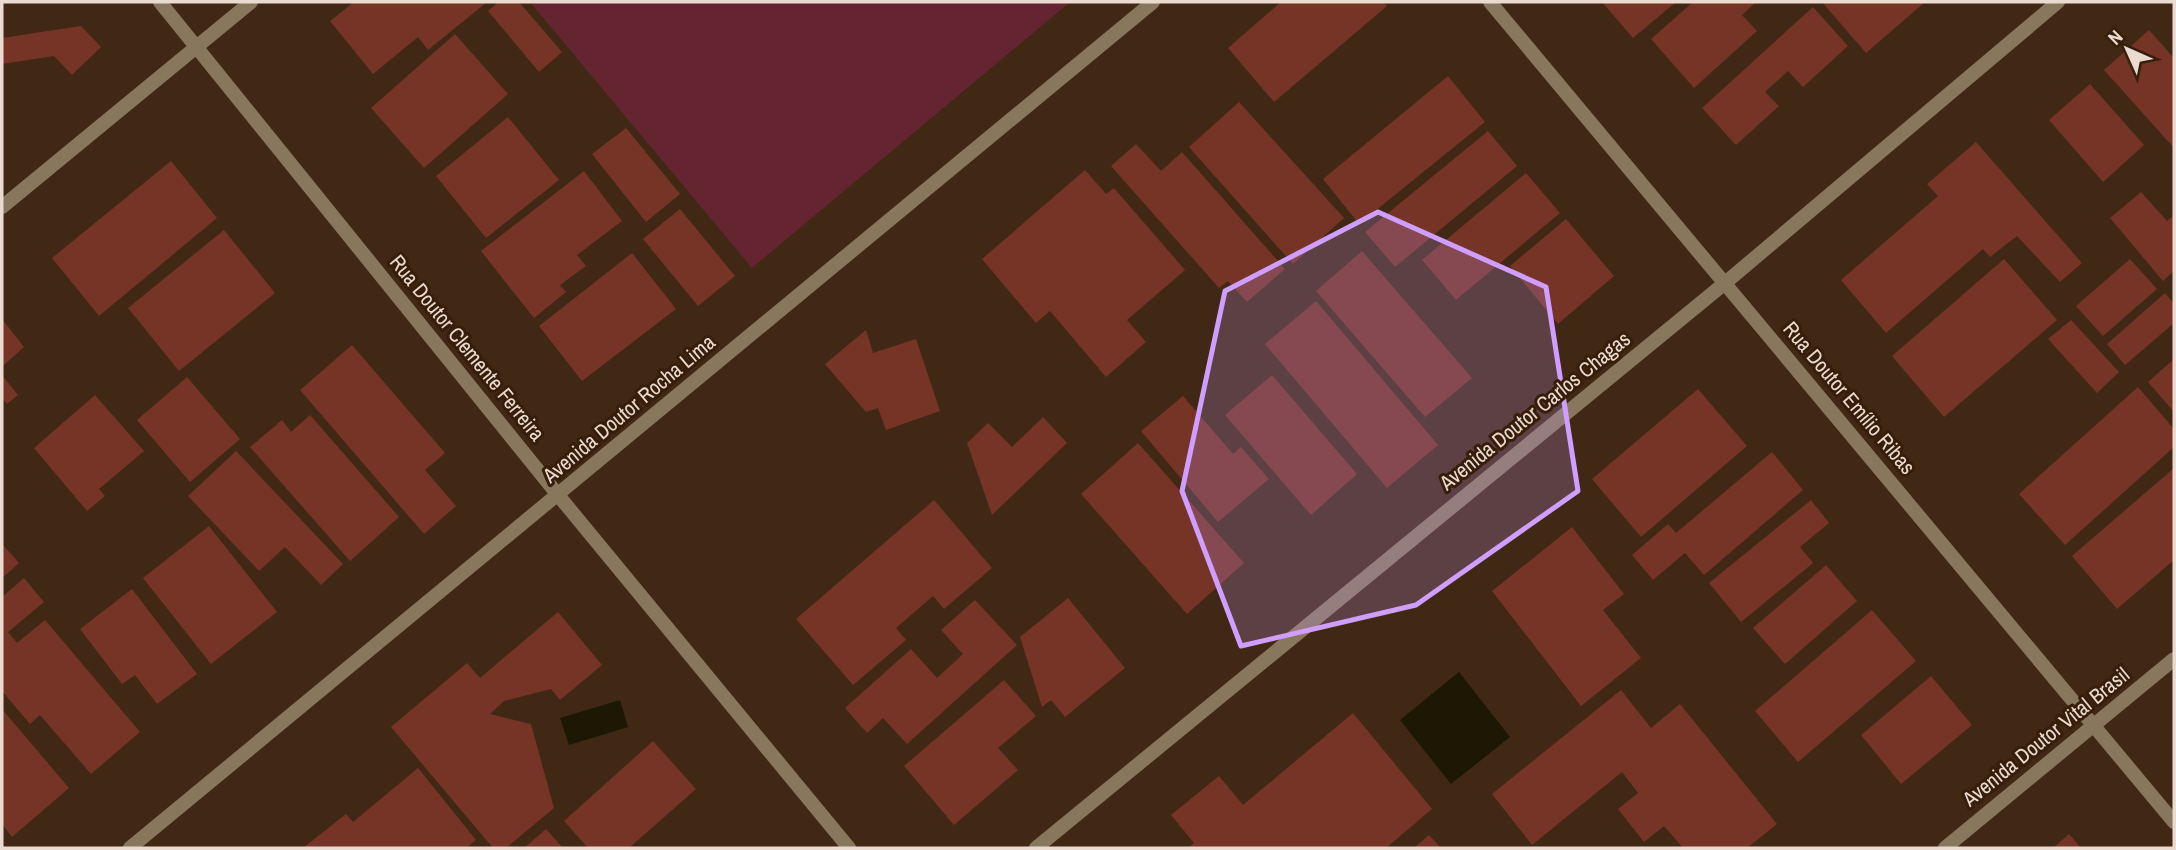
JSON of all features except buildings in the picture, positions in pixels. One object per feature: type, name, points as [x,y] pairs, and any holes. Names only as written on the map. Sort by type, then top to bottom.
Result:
[{"type":"street","name":"Rua Doutor Clemente Ferreira","points":[[160,2],[558,495],[849,848]]},
{"type":"street","points":[[2,207],[251,2]]},
{"type":"street","name":"Avenida Doutor Rocha Lima","points":[[130,848],[1153,2]]},
{"type":"street","name":"Rua Doutor Emílio Ribas","points":[[1490,2],[2174,822]]},
{"type":"street","name":"Avenida Doutor Carlos Chagas","points":[[1035,848],[1725,283],[2058,2]]},
{"type":"street","name":"Avenida Doutor Vital Brasil","points":[[1945,848],[2174,659]]},
{"type":"highlighted area","points":[[1378,212],[1546,287],[1578,491],[1416,605],[1241,646],[1182,491],[1225,291]]},
{"type":"shaded area","points":[[530,2],[1070,2],[752,268]]},
{"type":"shaded area","points":[[1459,672],[1510,737],[1451,784],[1400,720]]},
{"type":"shaded area","points":[[620,700],[628,727],[569,745],[560,718]]}]
